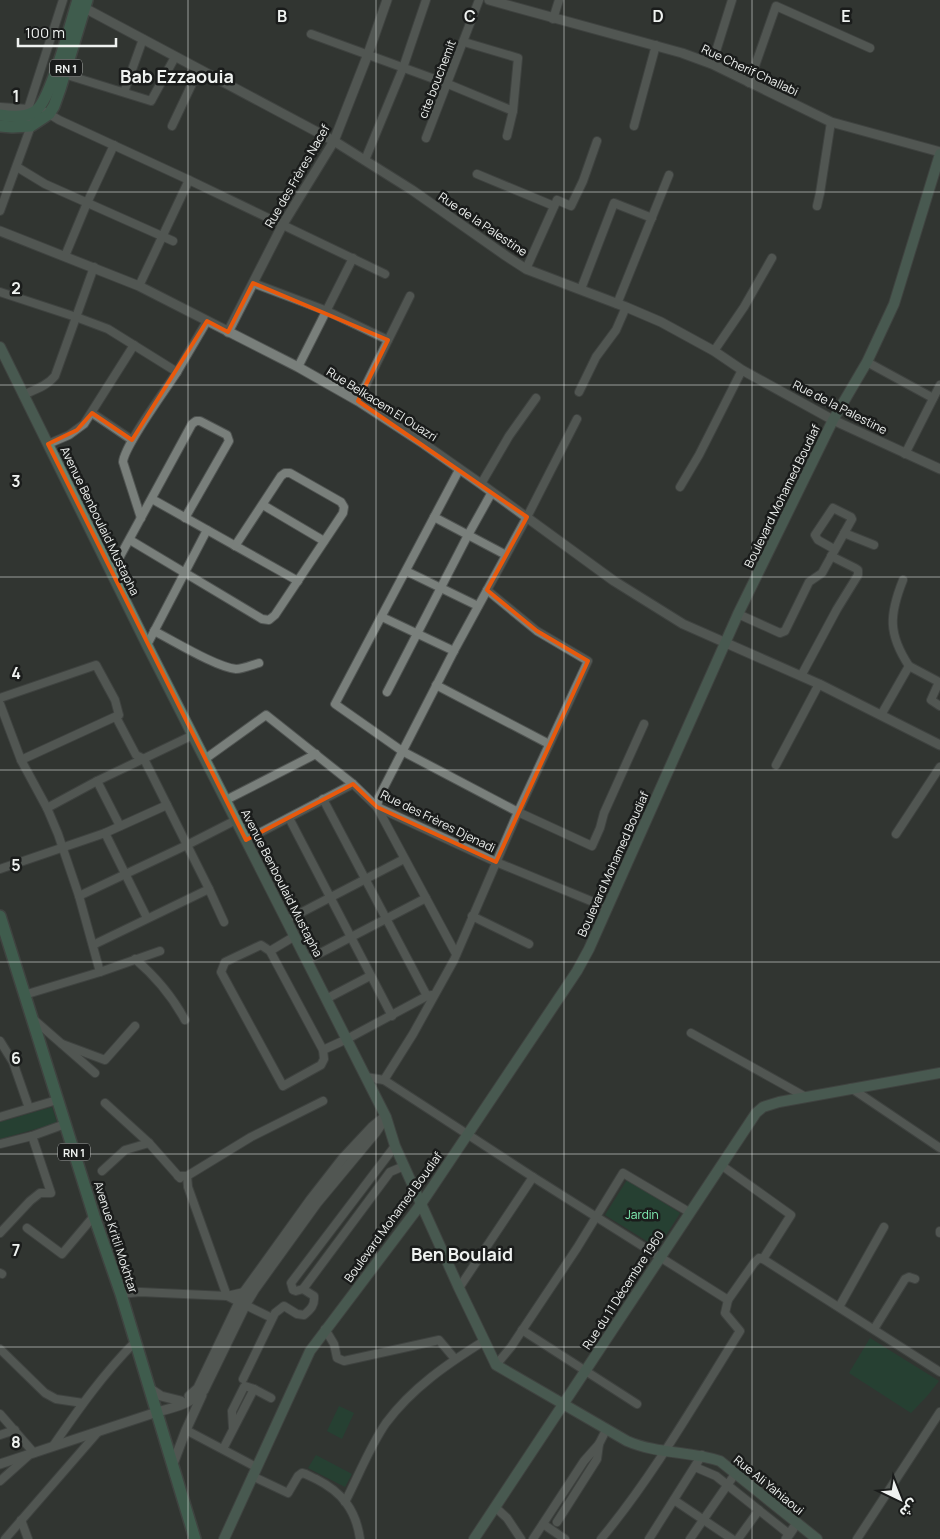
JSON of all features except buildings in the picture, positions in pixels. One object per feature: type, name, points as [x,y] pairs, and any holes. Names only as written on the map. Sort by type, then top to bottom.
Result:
[{"type":"main road","name":"RN 1","points":[[35,114],[49,90],[81,3]]},
{"type":"main road","name":"RN 1","points":[[35,114],[54,106],[64,74],[81,3]]},
{"type":"main road","points":[[0,115],[25,116],[35,114]]},
{"type":"main road","points":[[0,126],[12,128],[35,114]]},
{"type":"main road","name":"Boulevard Mohamed Boudiaf","points":[[224,1539],[310,1351],[421,1204],[577,971],[608,908],[738,614],[833,420],[867,362],[894,304],[940,153]]},
{"type":"main road","name":"Avenue Benboulaid Mustapha","points":[[0,347],[147,645],[386,1117],[395,1146],[496,1365]]},
{"type":"main road","name":"Avenue Kritli Mokhtar","points":[[0,916],[94,1216],[121,1294],[195,1539]]},
{"type":"main road","name":"Rue du 11 Décembre 1960","points":[[474,1539],[756,1113],[764,1107],[804,1096],[940,1073]]},
{"type":"main road","points":[[496,1365],[564,1405]]},
{"type":"main road","name":"Rue Ali Yahiaoui","points":[[564,1405],[606,1430],[642,1448],[702,1456],[720,1461],[816,1539]]},
{"type":"street","points":[[0,211],[35,114],[63,0]]},
{"type":"street","name":"Rue des Frères Nacef","points":[[228,332],[283,224],[334,141],[368,54],[386,0]]},
{"type":"street","points":[[365,160],[403,68],[426,0]]},
{"type":"street","name":"cite bouchemit","points":[[426,138],[479,0]]},
{"type":"street","name":"Rue Cherif Challabi","points":[[489,0],[553,19],[656,45],[712,64],[831,122],[940,153]]},
{"type":"street","points":[[553,19],[559,0]]},
{"type":"street","points":[[712,64],[732,0]]},
{"type":"street","name":"Rue de la Palestine","points":[[81,3],[175,57],[334,141],[526,269],[661,322],[714,351],[742,370],[833,420],[940,469]]},
{"type":"street","points":[[749,83],[776,6],[870,48]]},
{"type":"street","points":[[311,34],[448,84],[513,111]]},
{"type":"street","points":[[124,92],[143,39]]},
{"type":"street","points":[[464,42],[518,58],[513,111],[507,136]]},
{"type":"street","points":[[634,126],[656,45]]},
{"type":"street","points":[[64,74],[151,101],[175,57]]},
{"type":"street","points":[[172,126],[199,69]]},
{"type":"street","points":[[0,107],[35,114],[114,145],[385,274]]},
{"type":"street","points":[[817,206],[831,122]]},
{"type":"street","points":[[526,269],[558,200],[571,206],[583,181],[596,141]]},
{"type":"street","points":[[65,256],[114,145]]},
{"type":"street","points":[[17,167],[44,184],[173,241]]},
{"type":"street","points":[[477,174],[554,206]]},
{"type":"street","points":[[617,304],[668,174]]},
{"type":"street","points":[[139,286],[190,180]]},
{"type":"street","points":[[581,289],[614,204],[652,218]]},
{"type":"street","name":"Rue Belkacem El Ouazri","points":[[0,231],[139,286],[298,367],[358,401],[424,444],[614,582],[683,624],[724,644],[819,684],[940,745]]},
{"type":"street","points":[[298,367],[353,258]]},
{"type":"street","points":[[714,351],[744,307],[772,258]]},
{"type":"street","points":[[23,395],[51,381],[55,376],[94,267]]},
{"type":"street","points":[[253,283],[327,311],[388,340]]},
{"type":"street","points":[[0,292],[108,329],[178,372]]},
{"type":"street","points":[[358,401],[410,296]]},
{"type":"street","points":[[579,392],[596,356],[616,330],[626,307]]},
{"type":"street","points":[[141,518],[123,462],[125,452],[178,372],[207,321]]},
{"type":"street","points":[[48,444],[77,430],[92,413],[134,345]]},
{"type":"street","points":[[867,362],[932,398]]},
{"type":"street","points":[[680,487],[699,455],[742,370]]},
{"type":"street","points":[[906,454],[940,385]]},
{"type":"street","points":[[481,484],[509,436],[536,398]]},
{"type":"street","points":[[92,413],[132,440]]},
{"type":"street","points":[[456,954],[377,807],[379,797],[577,419]]},
{"type":"street","points":[[112,571],[194,423],[200,421],[227,435],[229,439],[185,518]]},
{"type":"street","points":[[459,470],[335,704],[402,751],[518,812],[592,846],[604,813],[644,724]]},
{"type":"street","points":[[130,540],[184,573],[269,620],[275,616],[344,511],[344,507],[340,502],[288,472],[281,476],[235,546]]},
{"type":"street","points":[[387,692],[492,492]]},
{"type":"street","points":[[152,499],[298,581]]},
{"type":"street","points":[[262,505],[324,541]]},
{"type":"street","points":[[738,614],[780,633],[784,632],[809,582],[822,573],[833,553],[844,533],[852,518],[831,508],[816,535],[818,540],[833,553],[858,570],[858,575],[837,609],[801,676]]},
{"type":"street","points":[[434,517],[506,555]]},
{"type":"street","points":[[147,645],[207,530]]},
{"type":"street","points":[[844,533],[874,545]]},
{"type":"street","points":[[406,571],[478,606]]},
{"type":"street","points":[[903,580],[893,609],[894,636],[900,652],[909,666],[940,681],[931,700],[940,706]]},
{"type":"street","points":[[384,1080],[412,1034],[430,996],[456,954],[518,812],[588,661],[537,631],[487,590]]},
{"type":"street","points":[[382,617],[454,651]]},
{"type":"street","points":[[154,631],[216,663],[230,668],[238,669],[259,663]]},
{"type":"street","points":[[0,698],[96,665],[115,700],[119,715],[116,717],[20,760]]},
{"type":"street","points":[[881,715],[909,666]]},
{"type":"street","points":[[776,765],[819,684]]},
{"type":"street","points":[[436,685],[549,744]]},
{"type":"street","points":[[0,704],[20,760],[47,808],[63,848],[79,896],[100,972]]},
{"type":"street","name":"Rue des Frères Djenadi","points":[[205,759],[266,715],[353,784],[377,807],[496,862],[608,908]]},
{"type":"street","points":[[116,717],[136,755],[144,759],[224,922]]},
{"type":"street","points":[[47,808],[97,781],[193,735]]},
{"type":"street","points":[[226,800],[316,754]]},
{"type":"street","points":[[896,834],[940,767]]},
{"type":"street","points":[[97,781],[120,826]]},
{"type":"street","points":[[246,840],[353,784]]},
{"type":"street","points":[[323,799],[386,920],[430,996]]},
{"type":"street","points":[[0,869],[105,833],[167,805]]},
{"type":"street","points":[[289,818],[392,1016]]},
{"type":"street","points":[[79,896],[236,820]]},
{"type":"street","points":[[105,833],[147,918]]},
{"type":"street","points":[[287,920],[404,859]]},
{"type":"street","points":[[93,945],[209,889]]},
{"type":"street","points":[[307,960],[426,898]]},
{"type":"street","points":[[472,916],[529,944]]},
{"type":"street","points":[[270,951],[295,936]]},
{"type":"street","points":[[261,945],[270,951],[323,1050],[324,1059],[321,1066],[286,1085],[282,1084],[221,972],[225,962],[261,945]]},
{"type":"street","points":[[24,995],[100,972],[160,951]]},
{"type":"street","points":[[135,959],[149,971],[176,1003],[185,1020]]},
{"type":"street","points":[[326,999],[370,976]]},
{"type":"street","points":[[323,1050],[430,996]]},
{"type":"street","points":[[31,1017],[95,1073]]},
{"type":"street","points":[[62,1044],[106,1060],[135,1026]]},
{"type":"street","points":[[691,1033],[804,1096]]},
{"type":"street","points":[[0,1041],[13,1062],[29,1108]]},
{"type":"street","points":[[366,1077],[384,1080],[532,1177],[728,1300]]},
{"type":"street","points":[[851,1088],[940,1148]]},
{"type":"street","points":[[0,1117],[57,1100]]},
{"type":"street","points":[[178,1176],[187,1176],[251,1137],[323,1101]]},
{"type":"street","points":[[105,1104],[149,1143],[188,1187]]},
{"type":"street","points":[[173,1464],[186,1430],[243,1303],[244,1292],[343,1158],[377,1122],[386,1117]]},
{"type":"street","points":[[0,1464],[98,1432],[188,1397],[198,1388],[243,1303],[317,1203],[376,1132],[386,1117]]},
{"type":"street","points":[[0,1144],[32,1136],[65,1124]]},
{"type":"street","points":[[0,1233],[40,1193],[50,1193],[32,1136]]},
{"type":"street","points":[[102,1172],[125,1150],[149,1143]]},
{"type":"street","points":[[395,1146],[291,1283],[293,1290],[303,1289],[390,1172],[404,1166]]},
{"type":"street","points":[[720,1165],[791,1214],[791,1217],[763,1259]]},
{"type":"street","points":[[496,1365],[522,1330],[624,1173],[689,1212]]},
{"type":"street","points":[[187,1176],[188,1187],[227,1296],[272,1318]]},
{"type":"street","points":[[459,1288],[532,1177]]},
{"type":"street","points":[[27,1228],[62,1254],[94,1216]]},
{"type":"street","points":[[839,1307],[884,1227]]},
{"type":"street","points":[[601,1539],[624,1512],[664,1452],[740,1330],[725,1313],[728,1300],[759,1258],[940,1372]]},
{"type":"street","points":[[874,1329],[905,1279],[909,1277],[914,1279]]},
{"type":"street","points":[[243,1379],[275,1313],[284,1306],[297,1314],[304,1315],[312,1308],[314,1296],[303,1289]]},
{"type":"street","points":[[121,1294],[140,1292],[227,1296],[244,1292]]},
{"type":"street","points":[[325,1329],[334,1344],[337,1358],[344,1360],[439,1340],[455,1359]]},
{"type":"street","points":[[522,1330],[637,1404]]},
{"type":"street","points":[[345,1502],[386,1423],[428,1379],[484,1341]]},
{"type":"street","points":[[53,1446],[115,1362],[135,1342]]},
{"type":"street","points":[[0,1349],[45,1393],[56,1399],[83,1403]]},
{"type":"street","points":[[149,1388],[162,1396],[181,1400]]},
{"type":"street","points":[[222,1449],[254,1389],[271,1398]]},
{"type":"street","points":[[156,1410],[183,1405],[195,1399],[204,1390]]},
{"type":"street","points":[[857,1539],[940,1412]]},
{"type":"street","points":[[0,1414],[15,1430],[32,1454]]},
{"type":"street","points":[[0,1435],[15,1430]]},
{"type":"street","points":[[186,1430],[222,1449],[288,1492],[298,1476],[302,1474],[332,1486],[345,1502],[358,1524],[360,1539]]},
{"type":"street","points":[[533,1539],[584,1461],[599,1444],[606,1430]]},
{"type":"street","points":[[5,1539],[98,1432]]},
{"type":"street","points":[[557,1522],[598,1459],[599,1444]]},
{"type":"street","points":[[0,1481],[32,1454]]},
{"type":"street","points":[[649,1539],[702,1456]]},
{"type":"street","points":[[695,1467],[716,1476],[759,1510],[787,1536],[797,1523]]},
{"type":"street","points":[[690,1539],[735,1474]]},
{"type":"street","points":[[674,1500],[704,1518],[732,1539]]},
{"type":"street","points":[[495,1507],[507,1518],[521,1539]]},
{"type":"street","points":[[738,1539],[759,1510]]},
{"type":"street","points":[[21,1520],[28,1539]]},
{"type":"street","points":[[543,1524],[566,1539]]},
{"type":"highlighted area","points":[[253,283],[388,340],[358,401],[527,517],[487,590],[537,631],[588,661],[496,862],[377,807],[353,784],[246,840],[48,444],[77,430],[92,413],[132,440],[207,321],[228,332]]},
{"type":"green space","points":[[52,1107],[57,1123],[0,1139],[0,1122]]},
{"type":"green space","name":"Jardin","points":[[627,1180],[680,1213],[658,1248],[605,1215]]},
{"type":"green space","points":[[870,1338],[939,1381],[911,1413],[849,1373]]},
{"type":"green space","points":[[339,1406],[354,1413],[342,1439],[327,1431]]},
{"type":"green space","points":[[316,1455],[352,1474],[345,1487],[308,1468]]},
{"type":"district","name":"Bab Ezzaouia","points":[[177,76]]},
{"type":"district","name":"Ben Boulaid","points":[[462,1254]]}]
